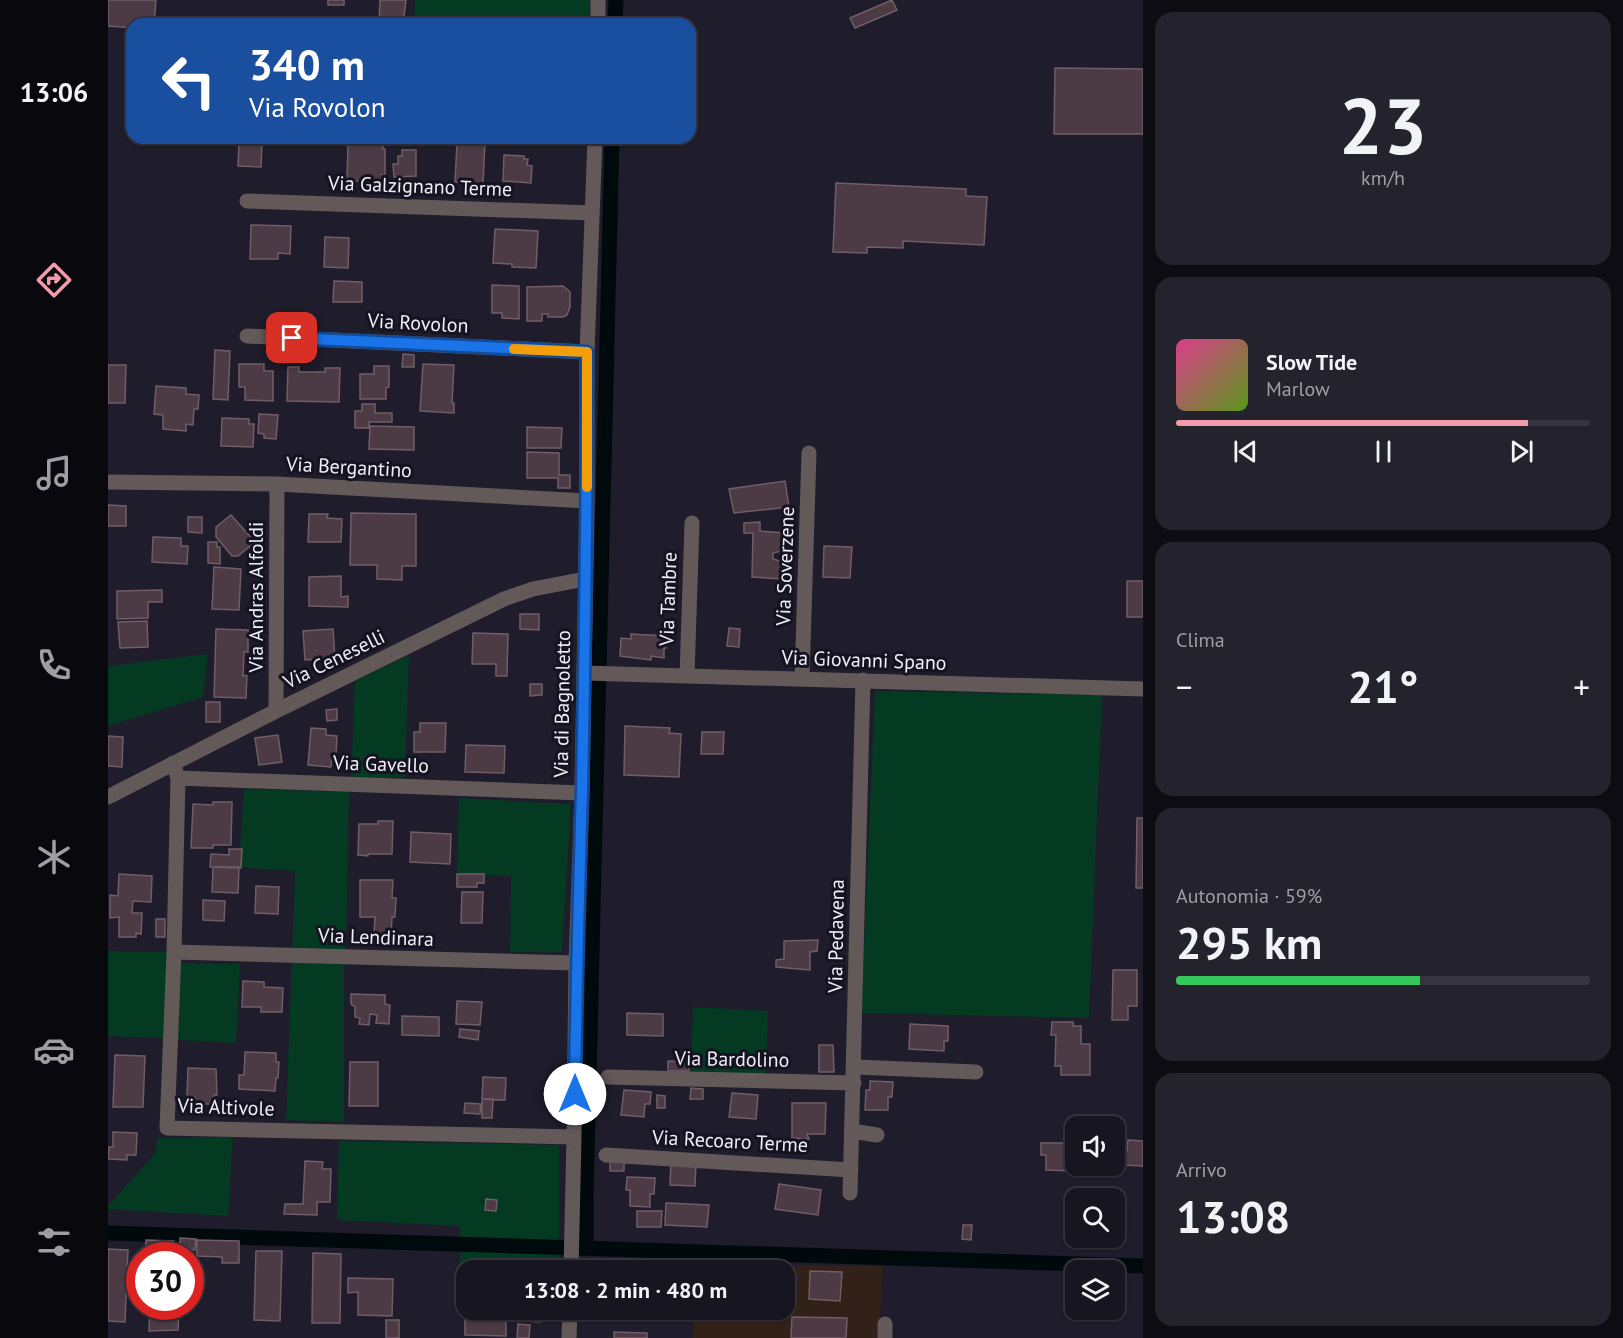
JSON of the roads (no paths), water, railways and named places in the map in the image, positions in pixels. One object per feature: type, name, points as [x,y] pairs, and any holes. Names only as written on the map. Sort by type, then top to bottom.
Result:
[{"type":"street","points":[[598,0],[598,18]]},
{"type":"street","name":"Via di Bagnoletto","points":[[571,1260],[576,963],[582,793],[595,673],[585,579],[587,352],[595,144]]},
{"type":"street","name":"Via Galzignano Terme","points":[[247,201],[592,213]]},
{"type":"street","name":"Via Rovolon","points":[[247,336],[587,352]]},
{"type":"street","name":"Via Soverzene","points":[[802,679],[809,453]]},
{"type":"street","name":"Via Bergantino","points":[[108,482],[277,484],[587,501]]},
{"type":"street","name":"Via Andras Alfoldi","points":[[276,711],[277,484]]},
{"type":"street","name":"Via Tambre","points":[[687,676],[692,523]]},
{"type":"street","name":"Via Ceneselli","points":[[108,796],[176,771],[276,711],[504,599],[533,589],[585,579]]},
{"type":"street","name":"Via Giovanni Spano","points":[[595,673],[1143,689]]},
{"type":"street","name":"Via Pedavena","points":[[850,1193],[855,1067],[863,680]]},
{"type":"street","name":"Via Gavello","points":[[176,771],[582,793]]},
{"type":"street","name":"Via Altivole","points":[[176,771],[174,952],[167,1128],[574,1137]]},
{"type":"street","name":"Via Lendinara","points":[[174,952],[576,963]]},
{"type":"street","points":[[855,1067],[976,1072]]},
{"type":"street","name":"Via Bardolino","points":[[608,1077],[854,1083]]},
{"type":"street","points":[[852,1131],[877,1135]]},
{"type":"street","name":"Via Recoaro Terme","points":[[606,1155],[851,1170]]},
{"type":"street","points":[[569,1338],[570,1320]]},
{"type":"waterway","points":[[615,18],[616,0]]},
{"type":"waterway","points":[[586,1248],[612,144]]},
{"type":"waterway","points":[[108,1233],[1143,1266]]}]
